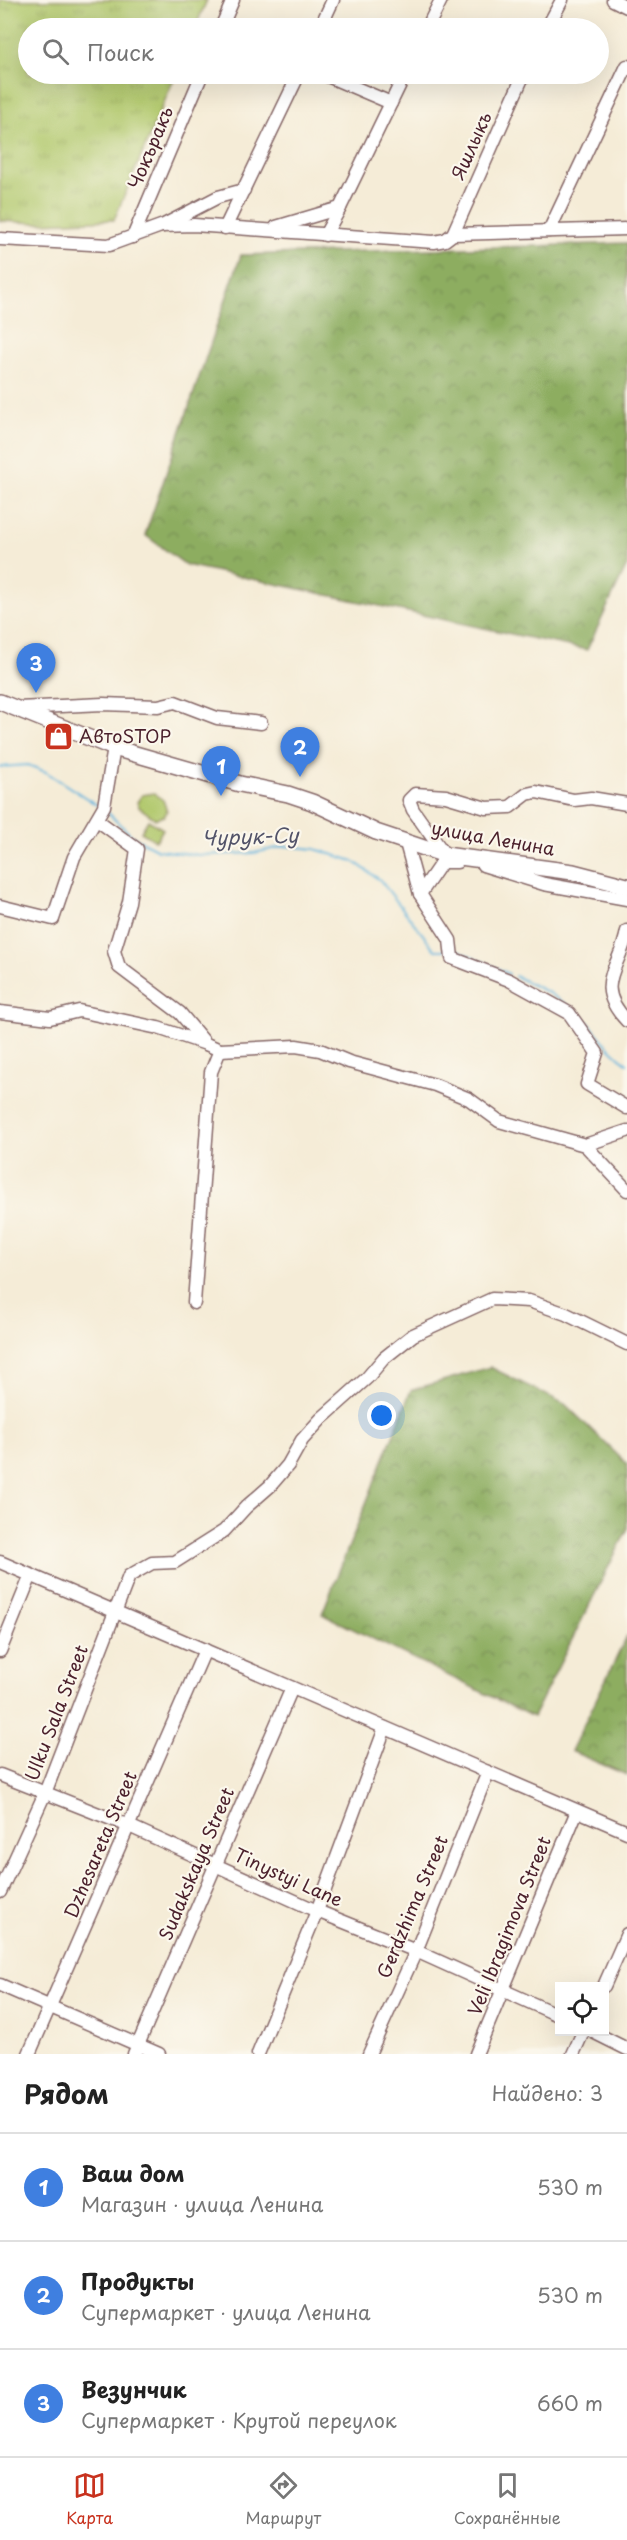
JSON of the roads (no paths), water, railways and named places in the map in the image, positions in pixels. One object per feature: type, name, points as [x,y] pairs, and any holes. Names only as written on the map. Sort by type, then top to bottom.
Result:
[{"type":"main road","name":"улица Ленина","points":[[0,702],[114,748],[312,802],[376,832],[445,855],[573,872],[627,886]]},
{"type":"street","points":[[225,18],[233,0]]},
{"type":"street","points":[[325,18],[333,0]]},
{"type":"street","points":[[432,18],[441,0]]},
{"type":"street","points":[[552,18],[562,0]]},
{"type":"street","points":[[613,0],[627,7]]},
{"type":"street","points":[[549,231],[627,66]]},
{"type":"street","name":"Чокъракъ","points":[[133,237],[198,84]]},
{"type":"street","points":[[225,228],[294,84]]},
{"type":"street","points":[[346,84],[391,103]]},
{"type":"street","points":[[325,235],[400,84]]},
{"type":"street","name":"Яшлыкъ","points":[[453,234],[520,84]]},
{"type":"street","points":[[0,239],[92,246],[109,245],[161,226],[218,197],[244,190]]},
{"type":"street","points":[[269,230],[340,208]]},
{"type":"street","points":[[161,226],[195,225],[434,242],[445,240],[453,234],[627,229]]},
{"type":"street","points":[[18,708],[103,704],[158,706],[176,702],[217,718],[261,723]]},
{"type":"street","points":[[0,906],[53,919],[74,857],[100,814],[114,748]]},
{"type":"street","points":[[445,855],[413,810],[409,800],[415,794],[446,796],[486,808],[510,807],[527,794],[536,792],[574,800],[591,798],[627,804]]},
{"type":"street","points":[[100,814],[138,849],[129,902],[114,951],[119,967],[180,1013],[206,1044]]},
{"type":"street","points":[[406,843],[420,894],[450,940],[452,958],[518,984],[569,1013],[597,1053],[586,1084],[627,1108]]},
{"type":"street","points":[[420,894],[442,862],[473,862],[544,884],[627,899]]},
{"type":"street","points":[[627,931],[609,981],[612,999],[627,1021]]},
{"type":"street","points":[[0,1012],[50,1018],[78,1011],[158,1028],[220,1050],[296,1046],[320,1050],[349,1062],[435,1085],[470,1099],[499,1121],[585,1145],[627,1190]]},
{"type":"street","points":[[194,1303],[211,1072],[220,1050]]},
{"type":"street","points":[[585,1145],[608,1136],[627,1133]]},
{"type":"street","name":"Ulku Sala Street","points":[[0,1892],[45,1793],[129,1576],[152,1563],[175,1562],[224,1531],[276,1479],[288,1465],[302,1440],[321,1419],[367,1378],[384,1358],[412,1335],[492,1299],[530,1301],[566,1314],[627,1344]]},
{"type":"street","points":[[0,1562],[627,1832]]},
{"type":"street","points":[[0,1651],[32,1575]]},
{"type":"street","name":"Dzhesareta Street","points":[[30,2054],[205,1650]]},
{"type":"street","name":"Sudakskaya Street","points":[[136,2049],[292,1688]]},
{"type":"street","points":[[258,2054],[317,1911],[385,1728]]},
{"type":"street","name":"Gerdzhima Street","points":[[369,2054],[416,1951],[488,1772]]},
{"type":"street","name":"Tinystyi Lane","points":[[0,1775],[129,1826],[317,1911],[416,1951],[555,2014]]},
{"type":"street","name":"Veli Ibragimova Street","points":[[476,2054],[577,1811]]},
{"type":"street","points":[[606,1982],[627,1934]]},
{"type":"street","points":[[0,1985],[50,2006],[136,2049],[159,2054]]},
{"type":"street","points":[[573,2054],[581,2036]]},
{"type":"street","points":[[602,2036],[627,2049]]},
{"type":"waterway","name":"Чурук-Су","points":[[0,767],[28,765],[46,772],[100,807]]},
{"type":"waterway","name":"Чурук-Су","points":[[107,812],[133,837],[158,850],[199,855],[254,853],[286,846],[315,849],[353,861],[380,880],[435,950],[446,950]]},
{"type":"waterway","name":"Чурук-Су","points":[[455,949],[509,974]]},
{"type":"waterway","name":"Чурук-Су","points":[[515,976],[567,1005]]},
{"type":"waterway","name":"Чурук-Су","points":[[572,1008],[627,1063]]},
{"type":"place","name":"Везунчик","points":[[36,693]]},
{"type":"place","name":"АвтоSTOP","points":[[58,737]]},
{"type":"place","name":"Продукты","points":[[300,777]]},
{"type":"place","name":"Ваш дом","points":[[221,796]]}]
